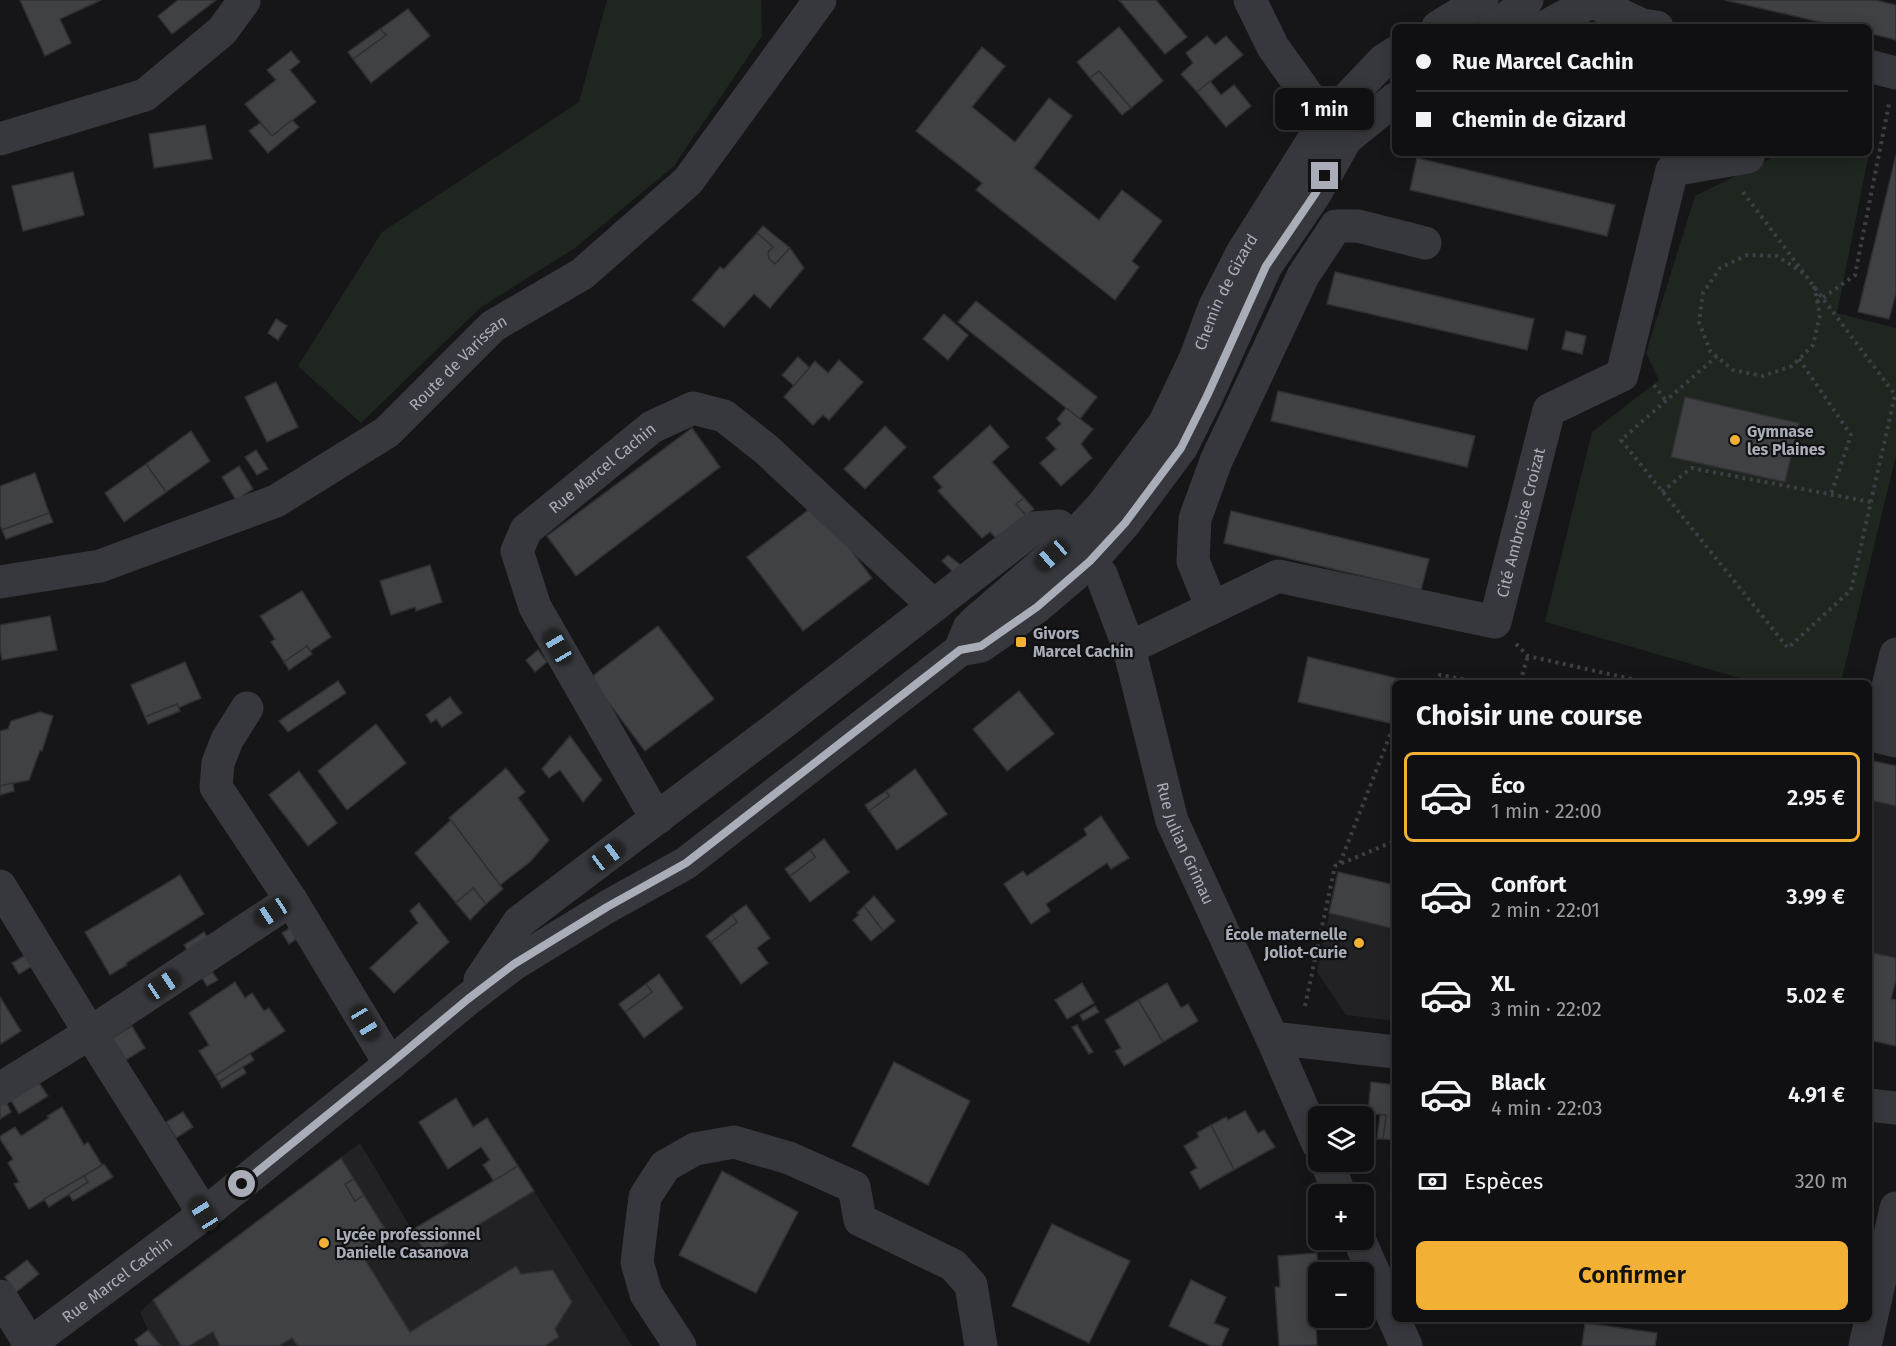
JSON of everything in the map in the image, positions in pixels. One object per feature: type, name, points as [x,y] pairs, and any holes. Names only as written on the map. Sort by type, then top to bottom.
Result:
[{"type":"street","name":"Route de Varissan","points":[[0,582],[100,566],[276,501],[387,432],[493,326],[582,274],[688,181],[820,0]]},
{"type":"street","points":[[1250,0],[1273,47],[1335,131]]},
{"type":"street","points":[[1443,24],[1482,0]]},
{"type":"street","points":[[1498,24],[1527,0]]},
{"type":"street","points":[[0,139],[145,95],[222,31],[243,1]]},
{"type":"street","points":[[1550,24],[1589,1],[1640,24]]},
{"type":"street","name":"Chemin de Gizard","points":[[1080,550],[1103,505],[1164,424],[1196,357],[1214,308],[1242,253],[1335,131],[1384,60],[1392,55]]},
{"type":"street","name":"Chemin de Gizard","points":[[1335,131],[1392,101]]},
{"type":"street","name":"Cité Ambroise Croizat","points":[[1495,622],[1549,410],[1622,375],[1672,170],[1735,158]]},
{"type":"street","points":[[1212,608],[1193,561],[1195,519],[1216,461],[1304,276],[1336,225],[1358,226],[1425,243]]},
{"type":"street","name":"Rue Marcel Cachin","points":[[659,817],[647,802],[535,607],[517,551],[526,530],[652,427],[693,408],[724,416],[767,450],[934,606]]},
{"type":"street","name":"Rue Marcel Cachin","points":[[0,1296],[29,1345],[204,1214],[514,964],[607,907],[686,863],[960,650],[969,628],[977,620],[1080,550],[1059,526],[1034,528],[519,922],[468,999]]},
{"type":"street","name":"Rue Julian Grimau","points":[[1080,550],[1101,574],[1129,648],[1172,821],[1308,1121]]},
{"type":"street","points":[[1129,648],[1278,576],[1495,622]]},
{"type":"street","points":[[1896,654],[1876,735],[1896,741]]},
{"type":"street","points":[[247,708],[227,740],[218,763],[216,787],[291,900],[390,1064]]},
{"type":"street","points":[[0,886],[204,1214]]},
{"type":"street","points":[[0,1089],[90,1033],[291,900]]},
{"type":"street","points":[[1272,1038],[1392,1052]]},
{"type":"street","points":[[1872,1105],[1896,1108]]},
{"type":"street","points":[[680,1346],[646,1294],[637,1262],[645,1197],[665,1166],[695,1149],[734,1142],[789,1158],[854,1187],[860,1220],[953,1264],[971,1285],[981,1346]]},
{"type":"street","points":[[1872,1315],[1896,1208]]},
{"type":"street","points":[[1364,1250],[1392,1314]]},
{"type":"street","points":[[1395,1322],[1406,1346]]},
{"type":"street","points":[[1865,1346],[1870,1322]]},
{"type":"path","points":[[1817,302],[1855,275],[1890,100],[1882,69]]},
{"type":"path","points":[[1717,356],[1621,440],[1788,648],[1851,590],[1896,396],[1803,273],[1735,158]]},
{"type":"path","points":[[1803,273],[1778,256],[1747,255],[1720,268],[1702,293],[1699,322],[1710,351],[1734,370],[1763,376],[1792,366],[1813,345],[1820,315],[1814,286]]},
{"type":"path","points":[[1798,359],[1851,435],[1831,494]]},
{"type":"path","points":[[1662,492],[1691,468],[1871,502]]},
{"type":"path","points":[[1495,622],[1528,656],[1636,680]]},
{"type":"path","points":[[1521,680],[1528,656]]},
{"type":"path","points":[[1436,680],[1440,675],[1467,680]]},
{"type":"path","points":[[1340,864],[1392,733]]},
{"type":"path","points":[[1305,1006],[1335,866],[1392,842]]},
{"type":"shaded area","points":[[607,0],[761,0],[762,36],[674,166],[575,248],[480,308],[361,423],[298,366],[382,232],[579,102]]},
{"type":"shaded area","points":[[1868,156],[1837,313],[1896,328],[1896,456],[1841,680],[1747,680],[1545,622],[1592,432],[1659,380],[1646,353],[1695,196],[1774,157]]},
{"type":"shaded area","points":[[1872,761],[1896,766],[1896,980],[1891,998],[1896,1000],[1896,1046],[1872,1041]]},
{"type":"shaded area","name":"École maternelle Joliot-Curie","points":[[1338,872],[1392,884],[1392,1021],[1346,1015],[1317,972]]},
{"type":"shaded area","name":"Lycée professionnel Danielle Casanova","points":[[360,1143],[427,1255],[534,1191],[632,1346],[161,1346],[148,1330],[140,1312]]},
{"type":"building","points":[[20,0],[101,0],[60,19],[71,43],[45,56]]},
{"type":"building","points":[[178,0],[216,0],[172,34],[158,16]]},
{"type":"building","points":[[1119,0],[1156,0],[1187,37],[1165,54]]},
{"type":"building","points":[[1725,0],[1875,0],[1896,5],[1896,40],[1872,34],[1872,24],[1829,24]]},
{"type":"building","points":[[408,9],[430,36],[371,83],[353,59],[386,35],[380,29]]},
{"type":"building","points":[[1119,27],[1163,81],[1131,108],[1099,71],[1090,78],[1077,62]]},
{"type":"building","points":[[380,29],[386,35],[353,59],[348,52]]},
{"type":"building","points":[[1207,36],[1215,45],[1226,36],[1243,55],[1197,92],[1181,74],[1193,63],[1186,53]]},
{"type":"building","points":[[982,47],[1005,66],[972,107],[1015,142],[1049,98],[1072,116],[1034,168],[1099,220],[1122,190],[1162,221],[1132,261],[1139,267],[1115,300],[976,190],[982,183],[916,131]]},
{"type":"building","points":[[291,51],[300,62],[290,70],[316,102],[272,136],[245,104],[276,80],[267,70]]},
{"type":"building","points":[[1099,71],[1131,108],[1122,115],[1090,78]]},
{"type":"building","points":[[1210,81],[1221,95],[1234,85],[1251,106],[1226,127],[1197,92]]},
{"type":"building","points":[[292,120],[299,127],[268,153],[249,131],[260,123],[272,136]]},
{"type":"building","points":[[205,125],[212,159],[154,168],[149,134]]},
{"type":"building","points":[[1896,155],[1896,293],[1889,319],[1858,312]]},
{"type":"building","points":[[1417,158],[1615,205],[1607,236],[1410,190]]},
{"type":"building","points":[[73,172],[84,215],[23,231],[12,186]]},
{"type":"building","points":[[763,226],[790,248],[775,264],[769,259],[768,252],[773,247],[757,233]]},
{"type":"building","points":[[757,233],[773,247],[768,252],[769,259],[775,264],[790,248],[804,268],[770,308],[754,294],[724,327],[692,300],[720,267],[724,269]]},
{"type":"building","points":[[1335,272],[1534,319],[1527,350],[1327,304]]},
{"type":"building","points":[[976,301],[1097,397],[1080,419],[958,322]]},
{"type":"building","points":[[944,314],[968,335],[948,360],[923,339]]},
{"type":"building","points":[[276,319],[287,326],[278,340],[268,333]]},
{"type":"building","points":[[1566,331],[1586,336],[1582,354],[1562,349]]},
{"type":"building","points":[[798,357],[810,368],[794,386],[782,375]]},
{"type":"building","points":[[839,360],[863,382],[829,420],[823,415],[813,425],[784,397],[815,361],[828,373]]},
{"type":"building","points":[[276,382],[298,427],[267,442],[245,397]]},
{"type":"building","points":[[1278,391],[1475,436],[1467,467],[1271,421]]},
{"type":"building","name":"Gymnase les Plaines","points":[[1685,397],[1799,423],[1785,482],[1671,457]]},
{"type":"building","points":[[1066,408],[1093,429],[1081,444],[1092,458],[1061,486],[1040,463],[1056,449],[1046,438],[1061,424],[1057,419]]},
{"type":"building","points":[[990,425],[1009,447],[992,462],[1024,498],[1016,504],[1026,515],[997,539],[990,532],[982,538],[938,491],[942,487],[933,477]]},
{"type":"building","points":[[885,426],[906,447],[865,489],[844,469]]},
{"type":"building","points":[[692,428],[720,467],[576,576],[547,536]]},
{"type":"building","points":[[191,431],[210,461],[166,492],[146,464]]},
{"type":"building","points":[[256,450],[268,469],[257,475],[245,457]]},
{"type":"building","points":[[146,464],[166,492],[124,522],[105,493]]},
{"type":"building","points":[[239,466],[253,489],[236,500],[222,477]]},
{"type":"building","points":[[35,473],[49,513],[2,530],[0,486]]},
{"type":"building","points":[[1024,498],[1034,509],[1026,515],[1016,504]]},
{"type":"building","points":[[816,504],[872,578],[803,631],[747,557]]},
{"type":"building","points":[[1231,511],[1429,559],[1421,590],[1224,543]]},
{"type":"building","points":[[49,513],[53,522],[6,539],[2,530]]},
{"type":"building","points":[[948,555],[962,566],[954,573],[942,561]]},
{"type":"building","points":[[430,565],[442,602],[416,611],[415,607],[391,615],[380,581]]},
{"type":"building","points":[[302,591],[331,637],[310,651],[307,646],[284,662],[271,642],[275,639],[260,616]]},
{"type":"building","points":[[50,616],[57,650],[2,660],[0,625]]},
{"type":"building","points":[[658,626],[714,699],[645,751],[590,678]]},
{"type":"building","points":[[307,646],[312,654],[289,670],[284,662]]},
{"type":"building","points":[[538,650],[547,662],[535,672],[526,660]]},
{"type":"building","points":[[1308,657],[1400,679],[1392,680],[1390,723],[1298,702]]},
{"type":"building","points":[[185,662],[201,698],[178,708],[177,704],[145,717],[131,685]]},
{"type":"building","points":[[338,681],[346,693],[288,732],[279,721]]},
{"type":"building","points":[[1019,691],[1054,734],[1007,771],[973,729]]},
{"type":"building","points":[[450,697],[462,713],[442,727],[436,719],[431,723],[426,715]]},
{"type":"building","points":[[177,704],[180,711],[148,724],[145,717]]},
{"type":"building","points":[[40,712],[53,716],[42,751],[40,750],[29,780],[0,786],[0,731],[8,729],[11,721]]},
{"type":"building","points":[[376,724],[406,763],[347,810],[318,771]]},
{"type":"building","points":[[570,736],[602,780],[583,802],[560,770],[549,778],[542,769]]},
{"type":"building","points":[[1872,761],[1896,766],[1896,806],[1872,801]]},
{"type":"building","points":[[506,768],[525,792],[518,798],[549,840],[530,862],[500,885],[449,818]]},
{"type":"building","points":[[915,769],[947,814],[897,850],[869,811],[889,796],[886,791]]},
{"type":"building","points":[[299,771],[337,823],[308,846],[269,795]]},
{"type":"building","points":[[13,783],[14,791],[0,795],[0,786]]},
{"type":"building","points":[[886,791],[889,796],[869,811],[865,805]]},
{"type":"building","points":[[1101,816],[1129,858],[1111,869],[1107,863],[1046,904],[1050,911],[1031,924],[1004,884],[1023,871],[1027,876],[1087,835],[1084,829]]},
{"type":"building","points":[[451,820],[503,889],[486,904],[473,888],[456,903],[415,853]]},
{"type":"building","points":[[824,839],[849,872],[810,902],[790,876],[815,857],[810,850]]},
{"type":"building","points":[[810,850],[815,857],[790,876],[785,869]]},
{"type":"building","points":[[1338,872],[1392,884],[1392,928],[1329,913]]},
{"type":"building","points":[[180,875],[204,914],[110,975],[85,932]]},
{"type":"building","points":[[473,888],[486,904],[470,920],[456,903]]},
{"type":"building","points":[[874,896],[895,921],[883,931],[864,906]]},
{"type":"building","points":[[419,903],[449,942],[394,993],[370,968],[418,923],[410,911]]},
{"type":"building","points":[[746,905],[770,938],[757,948],[768,963],[741,984],[711,942],[737,922],[732,915]]},
{"type":"building","points":[[864,906],[883,931],[871,941],[853,920]]},
{"type":"building","points":[[732,915],[737,922],[711,942],[706,936]]},
{"type":"building","points":[[296,924],[303,935],[289,944],[282,933]]},
{"type":"building","points":[[204,932],[214,948],[194,961],[184,945]]},
{"type":"building","points":[[1872,953],[1896,958],[1896,980],[1891,999],[1896,1000],[1896,1046],[1872,1041]]},
{"type":"building","points":[[27,954],[34,965],[19,974],[12,963]]},
{"type":"building","points":[[212,972],[218,980],[207,986],[202,978]]},
{"type":"building","points":[[659,974],[683,1008],[644,1038],[625,1012],[652,992],[646,984]]},
{"type":"building","points":[[235,982],[245,998],[252,993],[264,1011],[269,1008],[285,1031],[215,1076],[199,1051],[209,1045],[189,1013]]},
{"type":"building","points":[[1082,983],[1094,1003],[1067,1019],[1055,1000]]},
{"type":"building","points":[[1167,983],[1181,1008],[1188,1004],[1198,1021],[1163,1042],[1138,1000]]},
{"type":"building","points":[[646,984],[652,992],[625,1012],[619,1004]]},
{"type":"building","points":[[0,997],[21,1031],[1,1044],[0,1042]]},
{"type":"building","points":[[1138,1000],[1163,1042],[1124,1066],[1115,1051],[1121,1048],[1105,1020]]},
{"type":"building","points":[[1095,1006],[1099,1012],[1083,1021],[1080,1015]]},
{"type":"building","points":[[1077,1025],[1093,1052],[1089,1054],[1072,1027]]},
{"type":"building","points":[[132,1026],[145,1048],[126,1060],[112,1038]]},
{"type":"building","points":[[250,1054],[254,1060],[219,1082],[215,1076]]},
{"type":"building","points":[[894,1062],[970,1101],[928,1185],[852,1146]]},
{"type":"building","points":[[243,1067],[246,1073],[222,1088],[219,1082]]},
{"type":"building","points":[[37,1080],[48,1096],[19,1114],[9,1097]]},
{"type":"building","points":[[1371,1082],[1392,1085],[1392,1140],[1383,1139],[1386,1115],[1374,1114],[1374,1106],[1369,1106]]},
{"type":"building","points":[[456,1098],[473,1127],[487,1118],[518,1166],[494,1181],[483,1165],[490,1160],[481,1147],[448,1169],[419,1122]]},
{"type":"building","points":[[5,1100],[11,1112],[0,1119],[0,1102]]},
{"type":"building","points":[[62,1107],[84,1145],[88,1142],[102,1165],[29,1209],[14,1184],[19,1182],[8,1163],[13,1159],[0,1136],[15,1127],[21,1136]]},
{"type":"building","points":[[1245,1111],[1258,1133],[1264,1130],[1275,1147],[1234,1170],[1211,1125],[1226,1117],[1228,1120]]},
{"type":"building","points":[[183,1112],[193,1127],[176,1138],[166,1122]]},
{"type":"building","points":[[1380,1115],[1386,1115],[1383,1139],[1377,1139]]},
{"type":"building","points":[[1211,1125],[1234,1170],[1200,1189],[1190,1172],[1197,1168],[1184,1146],[1199,1137],[1197,1133]]},
{"type":"building","name":"Lycée professionnel Danielle Casanova","points":[[341,1158],[354,1179],[345,1184],[355,1201],[364,1195],[387,1232],[359,1250],[410,1332],[516,1266],[521,1274],[553,1270],[572,1302],[555,1329],[559,1337],[545,1346],[298,1346],[292,1338],[279,1346],[220,1346],[213,1332],[189,1346],[181,1346],[153,1300]]},
{"type":"building","points":[[104,1164],[113,1177],[73,1201],[69,1194],[88,1182],[84,1176]]},
{"type":"building","points":[[518,1166],[534,1191],[427,1256],[412,1230]]},
{"type":"building","points":[[722,1171],[798,1212],[756,1293],[679,1255]]},
{"type":"building","points":[[84,1176],[88,1182],[49,1207],[44,1199]]},
{"type":"building","points":[[354,1179],[364,1195],[355,1201],[345,1184]]},
{"type":"building","points":[[1052,1224],[1130,1261],[1089,1343],[1012,1306]]},
{"type":"building","points":[[1317,1253],[1317,1262],[1308,1262],[1308,1328],[1316,1328],[1317,1345],[1279,1346],[1275,1287],[1280,1287],[1278,1256]]},
{"type":"building","points":[[27,1260],[39,1274],[15,1293],[5,1277]]},
{"type":"building","points":[[1191,1280],[1226,1297],[1214,1323],[1229,1329],[1221,1346],[1211,1346],[1169,1326]]},
{"type":"building","points":[[1585,1323],[1657,1333],[1655,1346],[1582,1346]]},
{"type":"building","points":[[148,1330],[161,1346],[139,1346],[135,1340]]},
{"type":"place","name":"Gymnase les Plaines","points":[[1735,440]]},
{"type":"place","name":"Givors Marcel Cachin","points":[[1021,642]]},
{"type":"place","name":"École maternelle Joliot-Curie","points":[[1359,943]]},
{"type":"place","name":"Lycée professionnel Danielle Casanova","points":[[324,1243]]},
{"type":"route","points":[[242,1184],[514,964],[607,907],[686,863],[960,650],[981,646],[1037,607],[1090,561],[1125,523],[1181,448],[1266,266],[1325,176]]}]
